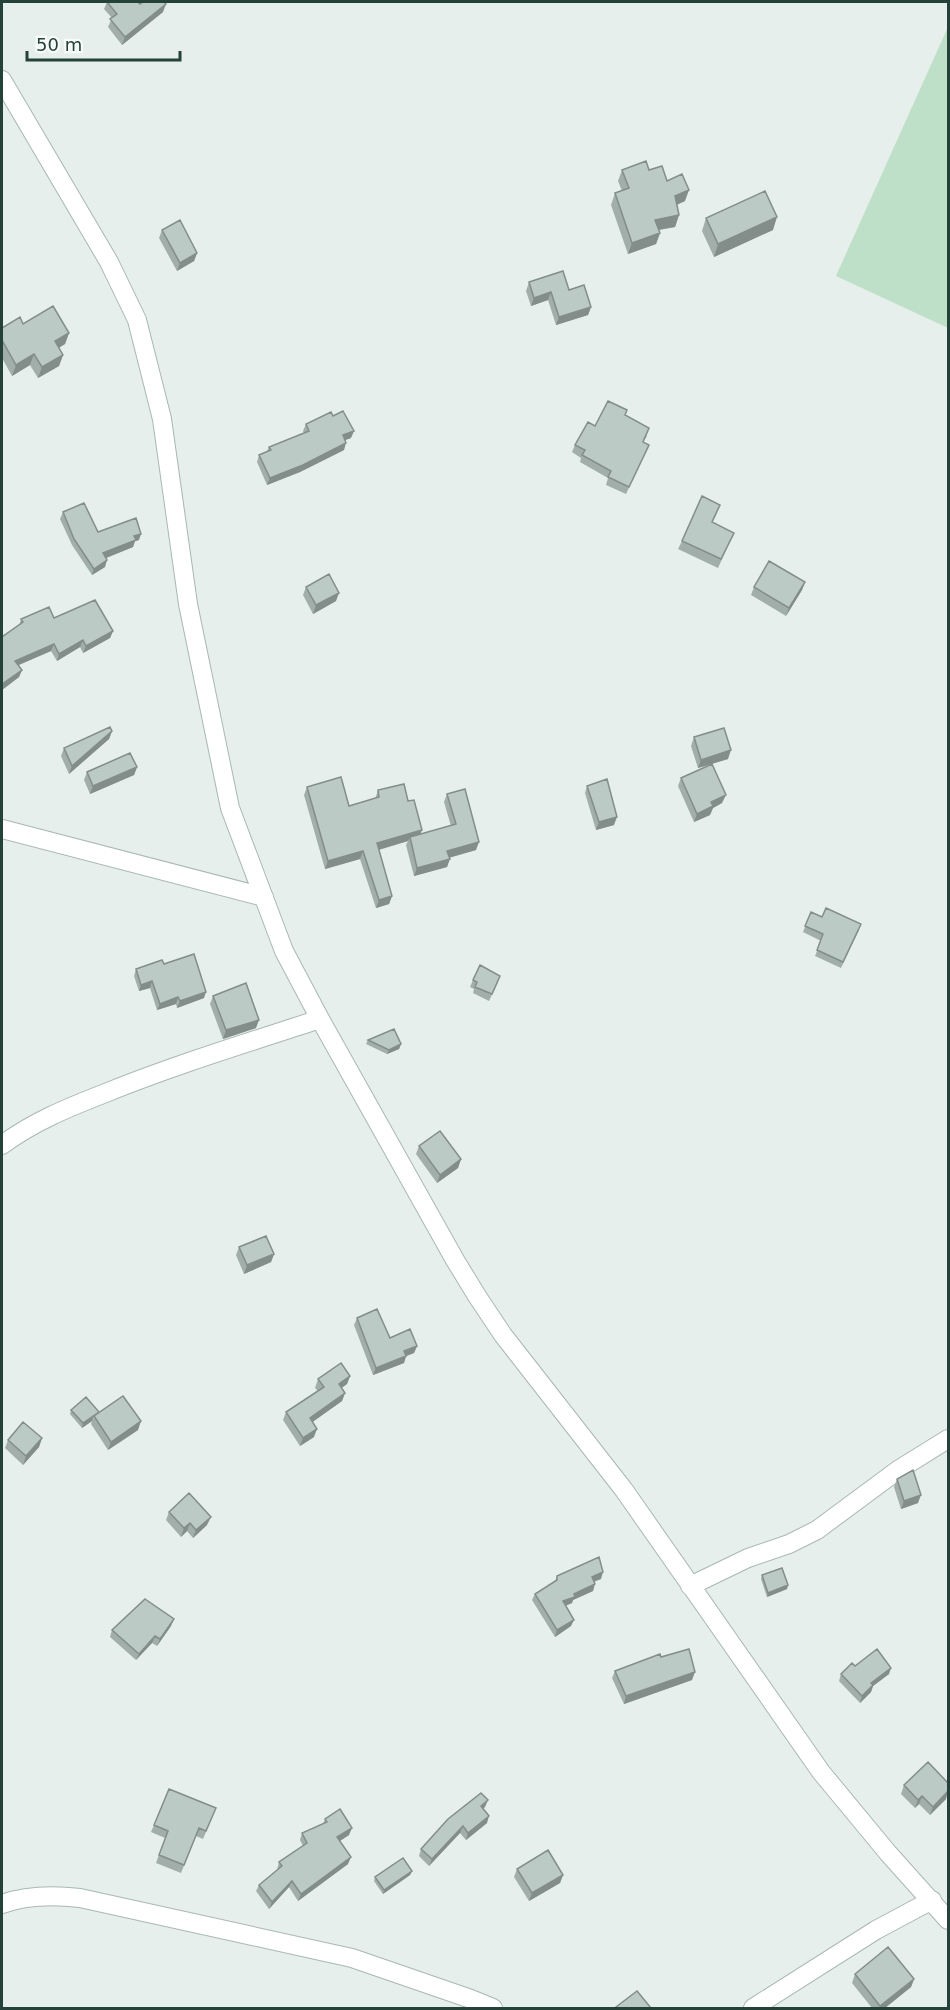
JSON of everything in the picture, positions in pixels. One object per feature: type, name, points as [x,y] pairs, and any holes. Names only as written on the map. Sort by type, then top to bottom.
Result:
[{"type":"street","points":[[2,80],[109,262],[137,320],[162,420],[188,604],[230,807],[284,951],[477,1296],[503,1335],[624,1490],[821,1772],[888,1853],[948,1920]]},
{"type":"street","points":[[2,829],[264,897]]},
{"type":"street","points":[[2,1145],[21,1131],[57,1113],[150,1075],[320,1019]]},
{"type":"street","points":[[690,1586],[748,1558],[789,1544],[818,1530],[898,1470],[948,1439]]},
{"type":"street","points":[[2,1904],[54,1895],[80,1898],[352,1958],[493,2008]]},
{"type":"street","points":[[753,2008],[876,1929],[932,1900]]},
{"type":"green space","points":[[948,27],[948,328],[836,276]]},
{"type":"building","points":[[107,2],[138,2],[140,4],[164,2],[166,4],[125,37],[110,19],[117,14]]},
{"type":"building","points":[[646,161],[649,170],[662,166],[667,181],[682,174],[689,190],[675,196],[679,215],[655,220],[660,233],[632,243],[615,193],[629,188],[622,170]]},
{"type":"building","points":[[765,191],[777,217],[718,244],[706,218]]},
{"type":"building","points":[[180,220],[197,253],[180,263],[162,230]]},
{"type":"building","points":[[563,271],[569,290],[584,285],[591,307],[559,317],[551,292],[534,298],[529,282]]},
{"type":"building","points":[[53,306],[69,333],[55,341],[63,355],[42,367],[34,354],[16,365],[2,340],[2,328],[20,317],[23,324]]},
{"type":"building","points":[[608,401],[627,410],[625,415],[649,428],[643,442],[649,445],[629,487],[608,477],[611,471],[582,455],[585,450],[575,445],[588,422],[595,426]]},
{"type":"building","points":[[343,411],[354,431],[343,435],[346,443],[303,465],[270,478],[259,455],[271,450],[269,447],[309,431],[306,424],[331,412],[333,416]]},
{"type":"building","points":[[702,496],[720,505],[712,522],[734,533],[721,559],[682,541]]},
{"type":"building","points":[[84,503],[98,532],[136,518],[141,534],[134,536],[136,540],[103,553],[107,560],[94,569],[74,539],[63,512]]},
{"type":"building","points":[[769,561],[805,582],[789,608],[754,587]]},
{"type":"building","points":[[329,574],[339,593],[316,605],[306,587]]},
{"type":"building","points":[[95,600],[113,631],[86,646],[83,640],[59,654],[54,644],[15,661],[22,670],[2,684],[2,637],[23,622],[21,619],[49,607],[54,618]]},
{"type":"building","points":[[110,727],[112,731],[72,766],[64,748]]},
{"type":"building","points":[[724,728],[731,750],[701,760],[694,737]]},
{"type":"building","points":[[130,753],[137,767],[93,786],[87,772]]},
{"type":"building","points":[[712,764],[726,795],[711,802],[713,806],[697,814],[681,778]]},
{"type":"building","points":[[341,777],[349,806],[379,797],[378,790],[404,784],[408,801],[414,800],[422,830],[377,843],[392,896],[379,900],[363,851],[328,861],[307,787]]},
{"type":"building","points":[[607,779],[617,817],[599,822],[587,786]]},
{"type":"building","points":[[465,789],[479,842],[447,851],[450,859],[417,868],[410,837],[456,824],[447,794]]},
{"type":"building","points":[[826,908],[861,924],[843,962],[817,950],[823,934],[805,926],[811,912],[822,917]]},
{"type":"building","points":[[194,954],[206,992],[180,1001],[178,997],[160,1004],[152,981],[141,985],[136,969],[162,960],[164,964]]},
{"type":"building","points":[[480,965],[500,976],[492,994],[475,987],[477,982],[473,980]]},
{"type":"building","points":[[246,983],[259,1020],[226,1030],[213,996]]},
{"type":"building","points":[[394,1029],[401,1044],[389,1050],[368,1040]]},
{"type":"building","points":[[440,1131],[461,1159],[440,1175],[419,1146]]},
{"type":"building","points":[[266,1236],[274,1254],[247,1265],[239,1247]]},
{"type":"building","points":[[377,1309],[390,1338],[410,1329],[417,1346],[404,1351],[406,1356],[376,1368],[357,1318]]},
{"type":"building","points":[[341,1363],[350,1376],[339,1384],[345,1393],[310,1418],[317,1429],[303,1438],[286,1412],[324,1387],[318,1379]]},
{"type":"building","points":[[123,1396],[141,1421],[111,1442],[94,1416]]},
{"type":"building","points":[[86,1397],[99,1412],[83,1423],[71,1410]]},
{"type":"building","points":[[23,1422],[42,1438],[26,1456],[8,1440]]},
{"type":"building","points":[[913,1470],[921,1495],[904,1501],[897,1479]]},
{"type":"building","points":[[189,1493],[211,1517],[196,1530],[190,1523],[184,1528],[169,1512]]},
{"type":"building","points":[[599,1557],[603,1572],[592,1577],[595,1584],[574,1594],[575,1597],[563,1601],[574,1620],[557,1630],[535,1594],[557,1580],[557,1576]]},
{"type":"building","points":[[782,1568],[788,1585],[768,1593],[762,1575]]},
{"type":"building","points":[[145,1599],[174,1619],[160,1639],[155,1636],[139,1654],[112,1630]]},
{"type":"building","points":[[689,1649],[695,1672],[626,1696],[615,1671],[660,1654],[661,1657]]},
{"type":"building","points":[[877,1649],[891,1668],[871,1683],[873,1685],[862,1696],[841,1674],[852,1663],[855,1666]]},
{"type":"building","points":[[928,1762],[948,1783],[948,1791],[933,1807],[922,1796],[918,1800],[904,1785]]},
{"type":"building","points":[[169,1789],[216,1808],[206,1831],[199,1828],[184,1865],[159,1855],[168,1831],[154,1825]]},
{"type":"building","points":[[481,1793],[488,1800],[481,1806],[489,1816],[468,1833],[463,1826],[432,1859],[421,1849],[448,1819]]},
{"type":"building","points":[[340,1809],[352,1828],[337,1837],[351,1857],[301,1894],[292,1881],[272,1902],[259,1885],[282,1866],[279,1862],[307,1843],[302,1833],[327,1822],[325,1819]]},
{"type":"building","points":[[548,1850],[563,1875],[532,1893],[517,1869]]},
{"type":"building","points":[[403,1858],[412,1871],[384,1890],[375,1877]]},
{"type":"building","points":[[888,1947],[914,1979],[880,2006],[855,1974]]},
{"type":"building","points":[[637,1991],[651,2008],[616,2007]]}]
